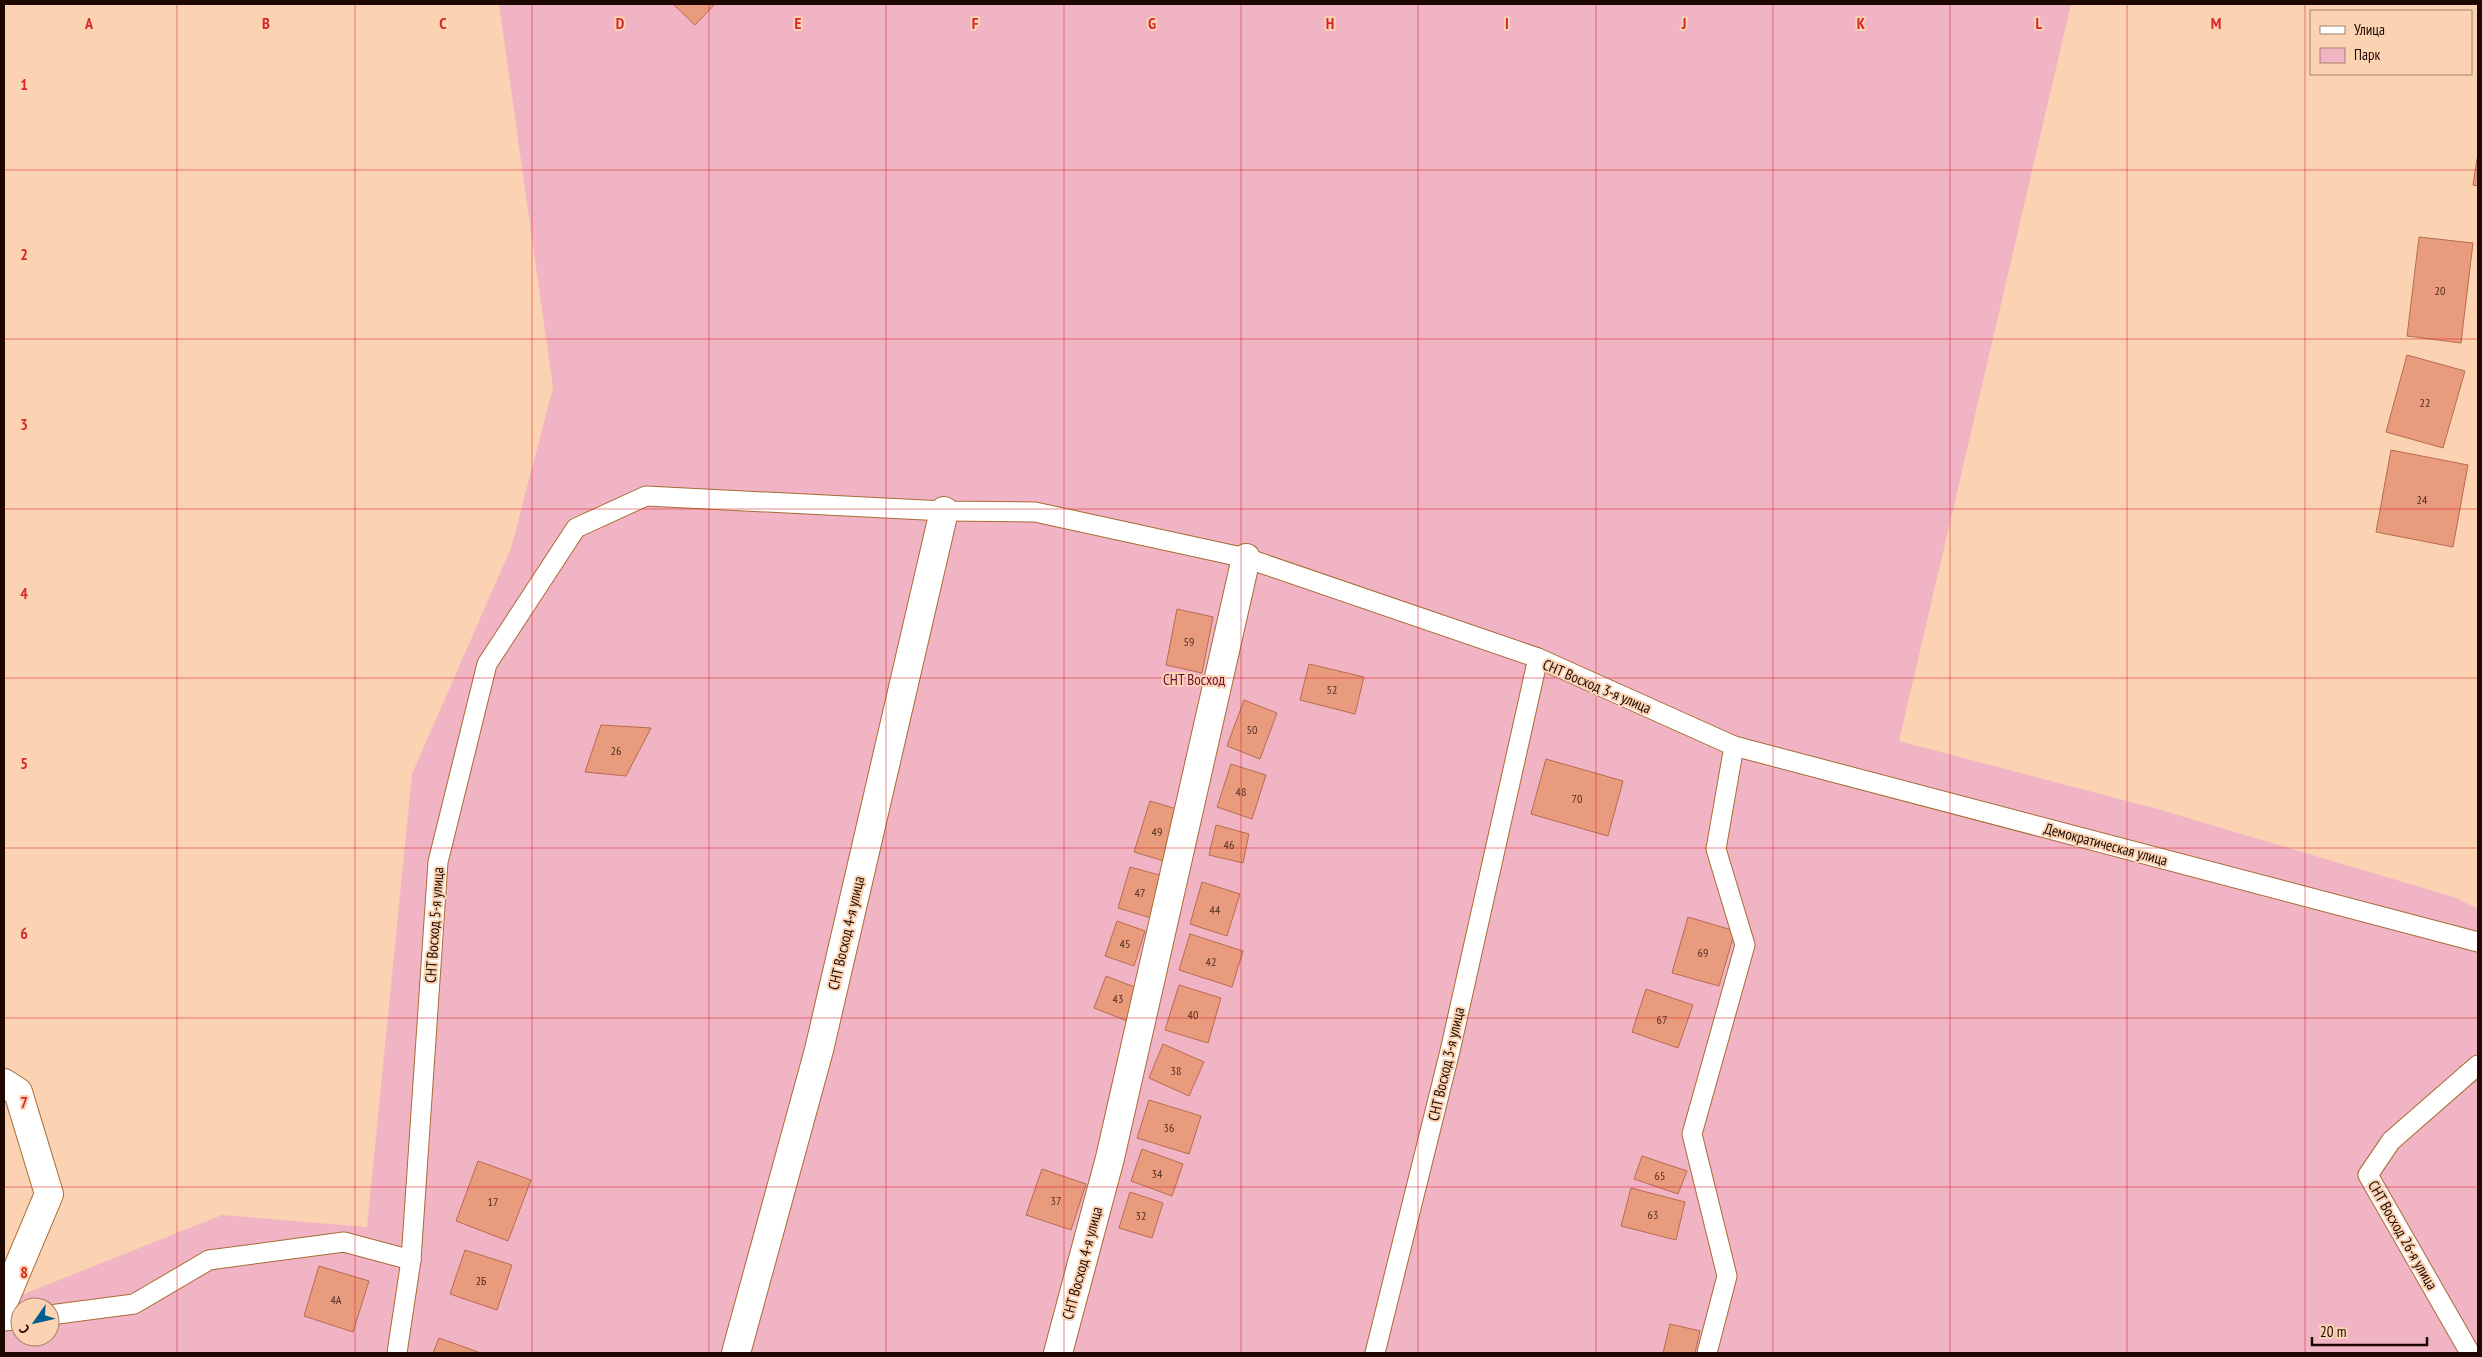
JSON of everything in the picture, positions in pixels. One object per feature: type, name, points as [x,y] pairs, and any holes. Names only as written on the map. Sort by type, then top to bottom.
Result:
[{"type":"street","name":"СНТ Восход 4-я улица","points":[[736,1353],[819,1050],[944,511]]},
{"type":"street","name":"СНТ Восход 4-я улица","points":[[1058,1353],[1110,1158],[1246,558]]},
{"type":"street","points":[[4,1083],[18,1092],[49,1194],[4,1300]]},
{"type":"lane","name":"СНТ Восход 5-я улица","points":[[397,1353],[411,1260],[438,862],[487,664],[576,528],[646,496],[944,511]]},
{"type":"lane","points":[[944,511],[1035,512],[1246,558],[1538,658]]},
{"type":"lane","name":"СНТ Восход 3-я улица","points":[[1374,1353],[1450,1051],[1538,658],[1734,746]]},
{"type":"lane","points":[[1707,1353],[1727,1276],[1692,1134],[1745,945],[1716,849],[1734,746]]},
{"type":"lane","name":"Демократическая улица","points":[[1734,746],[2478,942]]},
{"type":"lane","name":"СНТ Восход 26-я улица","points":[[2470,1353],[2368,1175],[2391,1141],[2478,1065]]},
{"type":"lane","points":[[60,1314],[134,1304],[209,1260],[344,1242],[411,1260]]},
{"type":"green space","name":"СНТ Восход","points":[[499,4],[2071,4],[1899,741],[2161,810],[2457,898],[2478,909],[2478,1353],[4,1353],[4,1302],[10,1300],[10,1347],[60,1347],[60,1297],[17,1297],[222,1215],[367,1227],[412,774],[511,548],[553,388]]},
{"type":"building","points":[[673,4],[715,4],[695,25]]},
{"type":"building","points":[[2478,153],[2478,186],[2473,185]]},
{"type":"building","points":[[2419,237],[2473,243],[2461,343],[2407,336]]},
{"type":"building","points":[[2407,355],[2465,371],[2443,448],[2386,432]]},
{"type":"building","points":[[2391,450],[2468,465],[2453,547],[2376,532]]},
{"type":"building","points":[[1177,609],[1213,617],[1202,673],[1166,665]]},
{"type":"building","points":[[1309,664],[1364,677],[1355,714],[1300,700]]},
{"type":"building","points":[[1244,700],[1277,713],[1260,759],[1227,746]]},
{"type":"building","points":[[601,725],[651,728],[626,776],[585,772]]},
{"type":"building","points":[[1546,759],[1623,781],[1608,836],[1531,814]]},
{"type":"building","points":[[1231,764],[1266,775],[1252,819],[1217,807]]},
{"type":"building","points":[[1150,801],[1180,810],[1164,861],[1134,852]]},
{"type":"building","points":[[1216,825],[1249,834],[1243,863],[1209,855]]},
{"type":"building","points":[[1130,867],[1163,876],[1151,918],[1118,908]]},
{"type":"building","points":[[1202,882],[1240,894],[1227,936],[1190,924]]},
{"type":"building","points":[[1688,917],[1735,931],[1719,986],[1672,973]]},
{"type":"building","points":[[1117,921],[1145,931],[1134,966],[1105,956]]},
{"type":"building","points":[[1190,934],[1243,951],[1232,987],[1179,970]]},
{"type":"building","points":[[1106,976],[1137,988],[1140,1026],[1094,1008]]},
{"type":"building","points":[[1179,985],[1221,998],[1208,1043],[1165,1030]]},
{"type":"building","points":[[1646,989],[1693,1005],[1678,1048],[1632,1032]]},
{"type":"building","points":[[1163,1044],[1204,1062],[1189,1096],[1149,1078]]},
{"type":"building","points":[[1149,1100],[1201,1116],[1189,1154],[1137,1138]]},
{"type":"building","points":[[1142,1149],[1183,1164],[1172,1196],[1131,1181]]},
{"type":"building","points":[[1642,1156],[1687,1171],[1678,1194],[1634,1179]]},
{"type":"building","points":[[478,1161],[531,1180],[508,1241],[456,1221]]},
{"type":"building","points":[[1042,1169],[1086,1184],[1071,1230],[1026,1215]]},
{"type":"building","points":[[1631,1188],[1685,1202],[1676,1240],[1621,1226]]},
{"type":"building","points":[[1130,1192],[1163,1203],[1152,1238],[1119,1228]]},
{"type":"building","points":[[465,1250],[512,1265],[497,1310],[450,1294]]},
{"type":"building","points":[[319,1266],[369,1281],[353,1332],[304,1316]]},
{"type":"building","points":[[1670,1324],[1700,1331],[1695,1353],[1663,1353]]},
{"type":"building","points":[[439,1338],[481,1353],[433,1353]]}]
